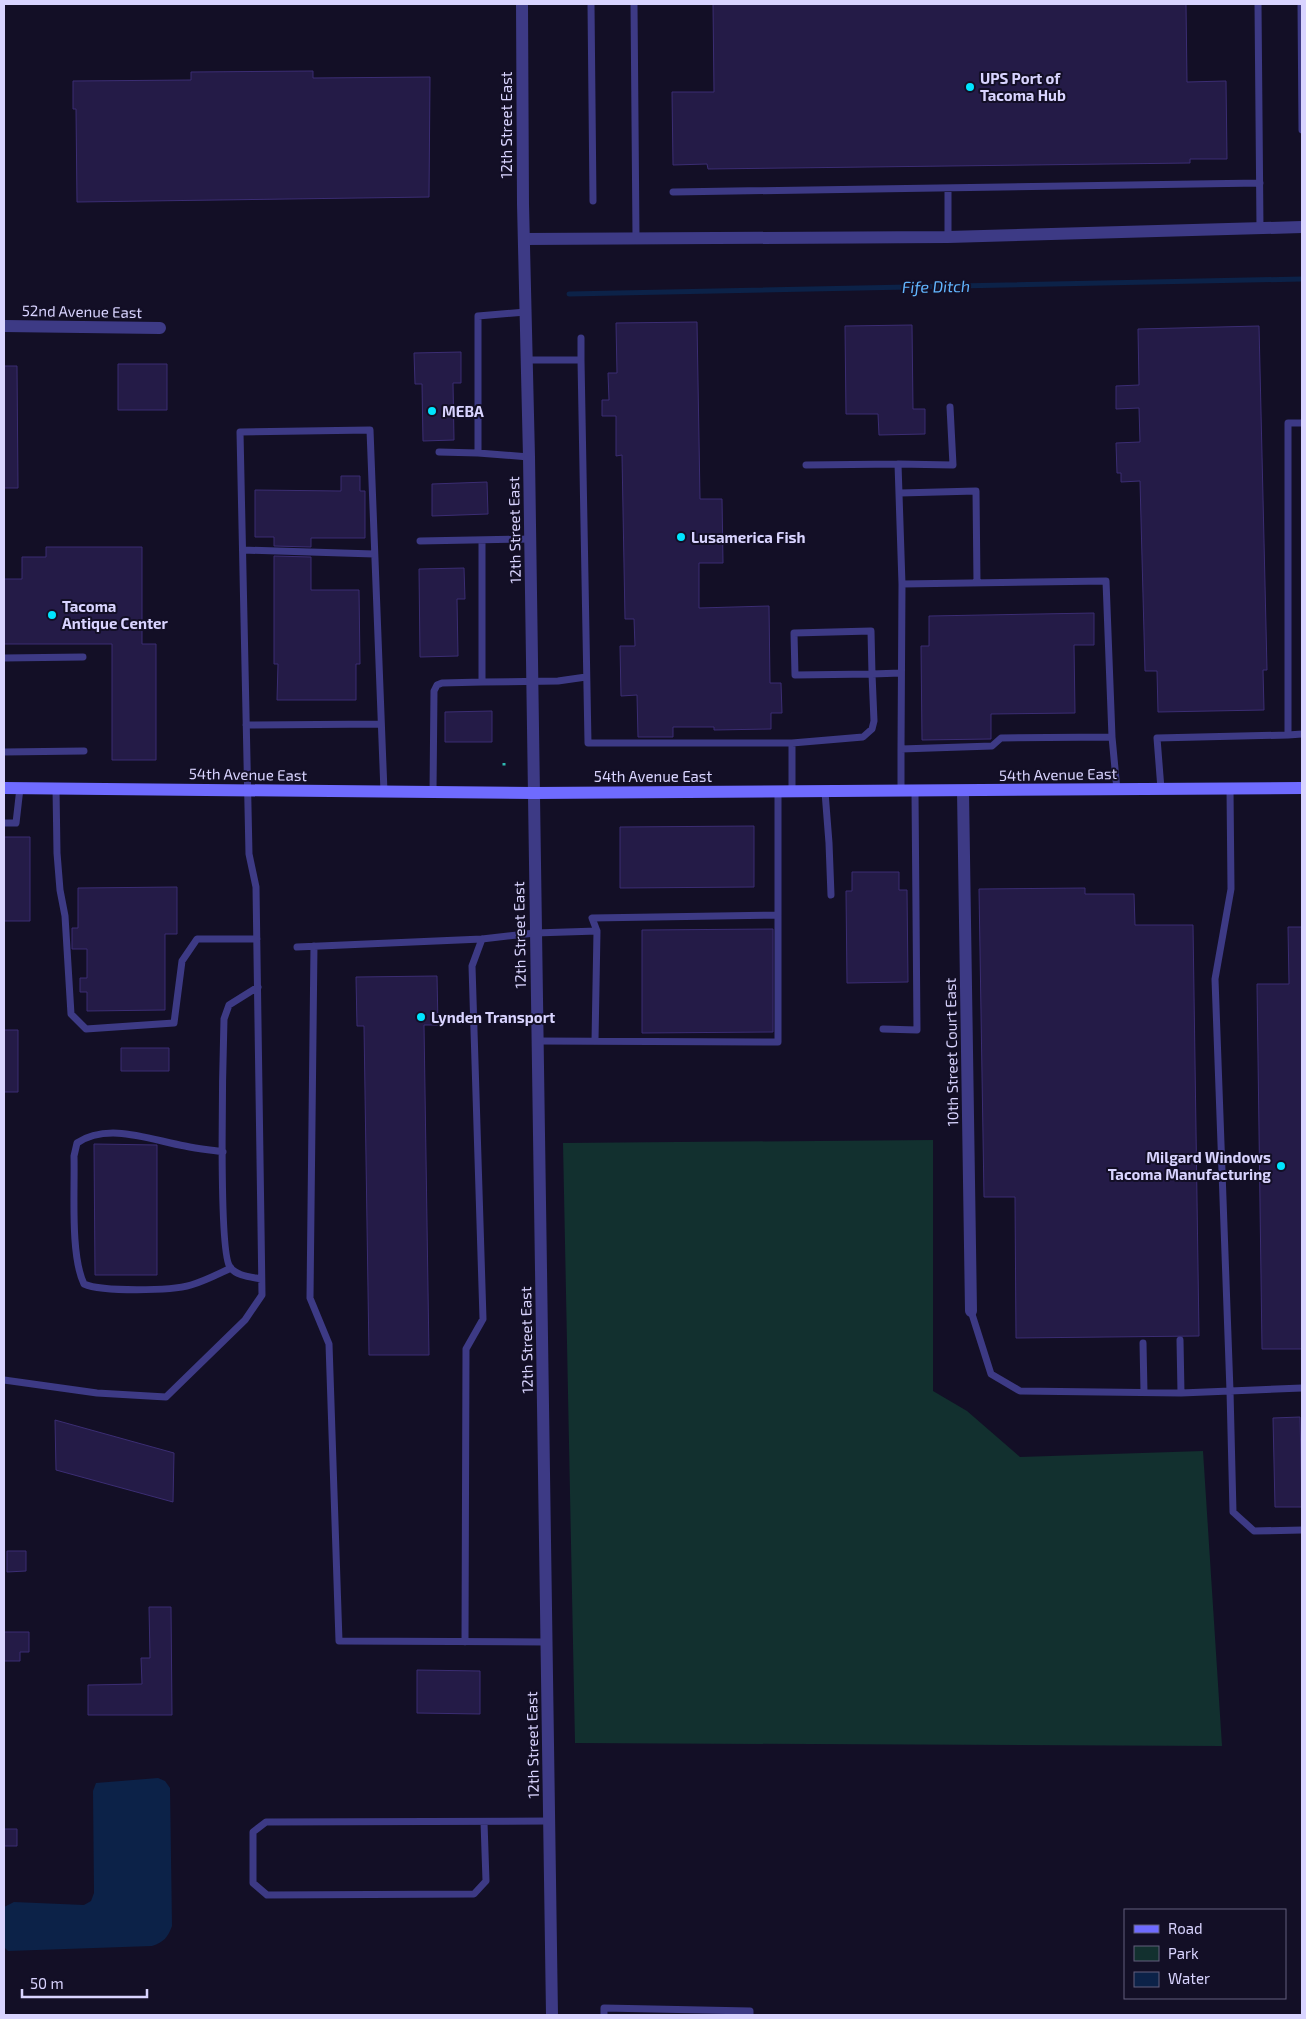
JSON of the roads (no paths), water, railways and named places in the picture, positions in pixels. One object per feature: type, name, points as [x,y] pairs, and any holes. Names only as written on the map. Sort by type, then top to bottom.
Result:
[{"type":"main road","name":"54th Avenue East","points":[[4,788],[534,793],[1302,788]]},
{"type":"street","name":"12th Street East","points":[[522,4],[524,239],[528,360],[552,2015]]},
{"type":"street","points":[[524,239],[948,236],[1302,227]]},
{"type":"street","name":"52nd Avenue East","points":[[4,326],[160,328]]},
{"type":"street","name":"10th Street Court East","points":[[963,791],[971,1311]]},
{"type":"lane","points":[[591,4],[593,201]]},
{"type":"lane","points":[[634,4],[636,237]]},
{"type":"lane","points":[[1258,4],[1260,229]]},
{"type":"lane","points":[[1301,4],[1302,130]]},
{"type":"lane","points":[[673,192],[1260,183]]},
{"type":"lane","points":[[948,188],[948,236]]},
{"type":"lane","points":[[478,453],[478,316],[526,312]]},
{"type":"lane","points":[[580,338],[588,743],[792,743],[863,737],[872,728],[874,721],[872,674],[871,631],[794,633],[795,674],[872,674],[901,673]]},
{"type":"lane","points":[[528,360],[581,360]]},
{"type":"lane","points":[[806,465],[953,465],[950,406]]},
{"type":"lane","points":[[1288,735],[1288,423],[1302,423]]},
{"type":"lane","points":[[4,1380],[97,1393],[166,1397],[245,1320],[262,1295],[256,887],[250,854],[247,790],[240,432],[370,430],[384,792]]},
{"type":"lane","points":[[439,452],[529,457]]},
{"type":"lane","points":[[898,464],[902,584],[901,792]]},
{"type":"lane","points":[[900,493],[976,491],[977,583]]},
{"type":"lane","points":[[420,541],[530,538]]},
{"type":"lane","points":[[482,540],[482,682]]},
{"type":"lane","points":[[243,550],[374,554]]},
{"type":"lane","points":[[902,584],[1106,581],[1112,737],[1117,790]]},
{"type":"lane","points":[[4,658],[83,657]]},
{"type":"lane","points":[[433,792],[434,691],[437,685],[442,683],[558,680],[586,677]]},
{"type":"lane","points":[[246,725],[381,724]]},
{"type":"lane","points":[[1161,789],[1157,738],[1302,734]]},
{"type":"lane","points":[[901,749],[992,746],[1001,738],[1112,737]]},
{"type":"lane","points":[[792,743],[792,792]]},
{"type":"lane","points":[[4,752],[84,751]]},
{"type":"lane","points":[[4,823],[16,823],[20,788]]},
{"type":"lane","points":[[56,788],[58,872],[65,916],[71,1014],[86,1028],[174,1023],[182,961],[197,939],[257,939]]},
{"type":"lane","points":[[1230,789],[1231,889],[1215,979],[1233,1512],[1254,1531],[1302,1530]]},
{"type":"lane","points":[[537,1041],[778,1042],[778,792]]},
{"type":"lane","points":[[825,792],[830,843],[831,895]]},
{"type":"lane","points":[[883,1029],[917,1030],[915,792]]},
{"type":"lane","points":[[595,1042],[597,931],[592,918],[778,915]]},
{"type":"lane","points":[[297,947],[482,939],[535,933],[597,931]]},
{"type":"lane","points":[[465,1642],[466,1349],[483,1319],[472,966],[482,939]]},
{"type":"lane","points":[[314,946],[310,1298],[329,1344],[340,1641],[546,1642]]},
{"type":"lane","points":[[258,987],[229,1005],[224,1019],[223,1152],[224,1240],[227,1262],[236,1273],[261,1279]]},
{"type":"lane","points":[[223,1152],[134,1135],[88,1135],[77,1143],[74,1156],[76,1254],[78,1273],[84,1284],[93,1288],[145,1289],[190,1285],[230,1268]]},
{"type":"lane","points":[[971,1311],[991,1374],[1020,1391],[1181,1393],[1302,1388]]},
{"type":"lane","points":[[1180,1340],[1181,1393]]},
{"type":"lane","points":[[1143,1343],[1144,1392]]},
{"type":"lane","points":[[484,1822],[486,1881],[474,1894],[267,1895],[254,1882],[253,1832],[266,1822],[484,1822],[549,1822]]},
{"type":"lane","points":[[604,2015],[604,2008],[750,2010],[750,2015]]},
{"type":"water","points":[[158,1778],[165,1781],[170,1788],[172,1926],[165,1939],[152,1946],[8,1951],[4,1947],[4,1907],[14,1902],[84,1905],[91,1901],[94,1893],[93,1791],[96,1783]]},
{"type":"waterway","name":"Fife Ditch","points":[[569,294],[1302,279]]},
{"type":"place","name":"UPS Port of Tacoma Hub","points":[[970,87]]},
{"type":"place","name":"MEBA","points":[[432,411]]},
{"type":"place","name":"Lusamerica Fish","points":[[681,537]]},
{"type":"place","name":"Tacoma Antique Center","points":[[52,615]]},
{"type":"place","name":"Lynden Transport","points":[[421,1017]]},
{"type":"place","name":"Milgard Windows Tacoma Manufacturing","points":[[1281,1166]]}]
